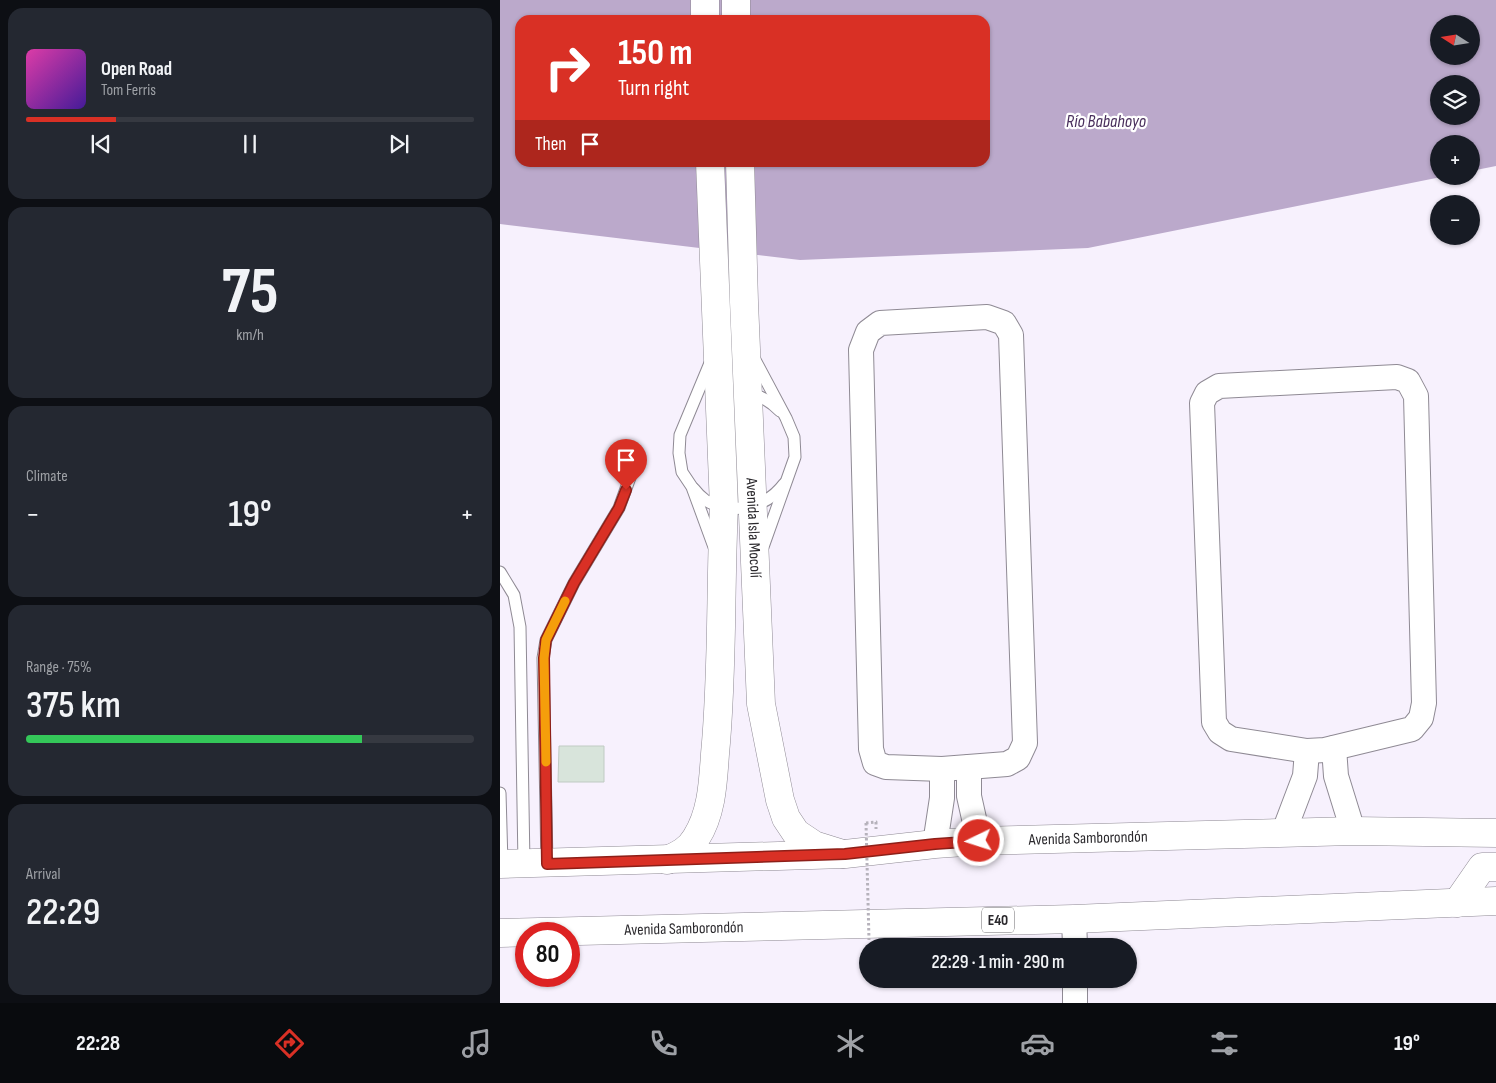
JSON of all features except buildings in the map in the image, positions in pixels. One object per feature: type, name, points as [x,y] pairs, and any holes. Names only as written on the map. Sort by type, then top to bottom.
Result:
[{"type":"main road","points":[[705,0],[705,15]]},
{"type":"main road","points":[[736,0],[736,15]]},
{"type":"main road","name":"Avenida Isla Mocolí","points":[[667,860],[684,852],[696,838],[706,817],[711,797],[719,713],[721,564],[724,507],[714,304],[710,167]]},
{"type":"main road","name":"Avenida Isla Mocolí","points":[[740,167],[761,704],[780,800],[786,818],[796,833],[814,845],[845,854]]},
{"type":"main road","name":"Avenida Samborondón","points":[[518,864],[845,854],[979,841],[1352,831],[1496,833]]},
{"type":"main road","points":[[1457,903],[1482,867],[1496,867]]},
{"type":"main road","name":"Avenida Samborondón","points":[[500,933],[1074,918],[1496,901]]},
{"type":"street","points":[[987,317],[1004,323],[1011,335],[1025,743],[1018,758],[1007,764],[969,767],[942,769],[886,767],[875,763],[871,749],[861,350],[868,332],[880,323],[987,317]]},
{"type":"street","points":[[1398,377],[1408,381],[1416,396],[1424,704],[1421,718],[1412,729],[1334,748],[1307,751],[1231,738],[1220,732],[1214,722],[1202,403],[1207,392],[1218,386],[1398,377]]},
{"type":"street","points":[[1334,748],[1336,776],[1352,831]]},
{"type":"street","points":[[1282,834],[1305,776],[1307,751]]},
{"type":"street","points":[[969,767],[969,796],[979,841]]},
{"type":"street","points":[[935,844],[942,798],[942,769]]},
{"type":"street","points":[[1074,918],[1075,938]]},
{"type":"street","points":[[1075,988],[1075,1003]]},
{"type":"lane","points":[[717,343],[680,435],[678,454],[682,472],[692,487],[705,500],[724,507],[740,509],[760,504],[777,493],[789,477]]},
{"type":"lane","points":[[746,343],[786,418],[794,437],[795,457],[756,567]]},
{"type":"lane","points":[[688,418],[700,405],[719,395],[734,392],[754,394],[772,403],[786,418]]},
{"type":"lane","points":[[518,864],[546,640],[574,583],[619,508],[632,472]]},
{"type":"lane","points":[[692,487],[721,564]]},
{"type":"lane","points":[[500,572],[514,595],[520,627],[518,864]]},
{"type":"lane","points":[[500,793],[518,864]]},
{"type":"path","points":[[866,823],[869,938]]},
{"type":"water","name":"Río Babahoyo","points":[[500,0],[1496,0],[1496,166],[1480,169],[1480,135],[1430,135],[1430,179],[1088,248],[800,260],[500,224]]},
{"type":"slow traffic","points":[[546,762],[544,658],[546,640],[565,601]]},
{"type":"route","points":[[626,490],[619,508],[574,583],[546,640],[544,658],[547,864],[845,854],[979,841]]}]
